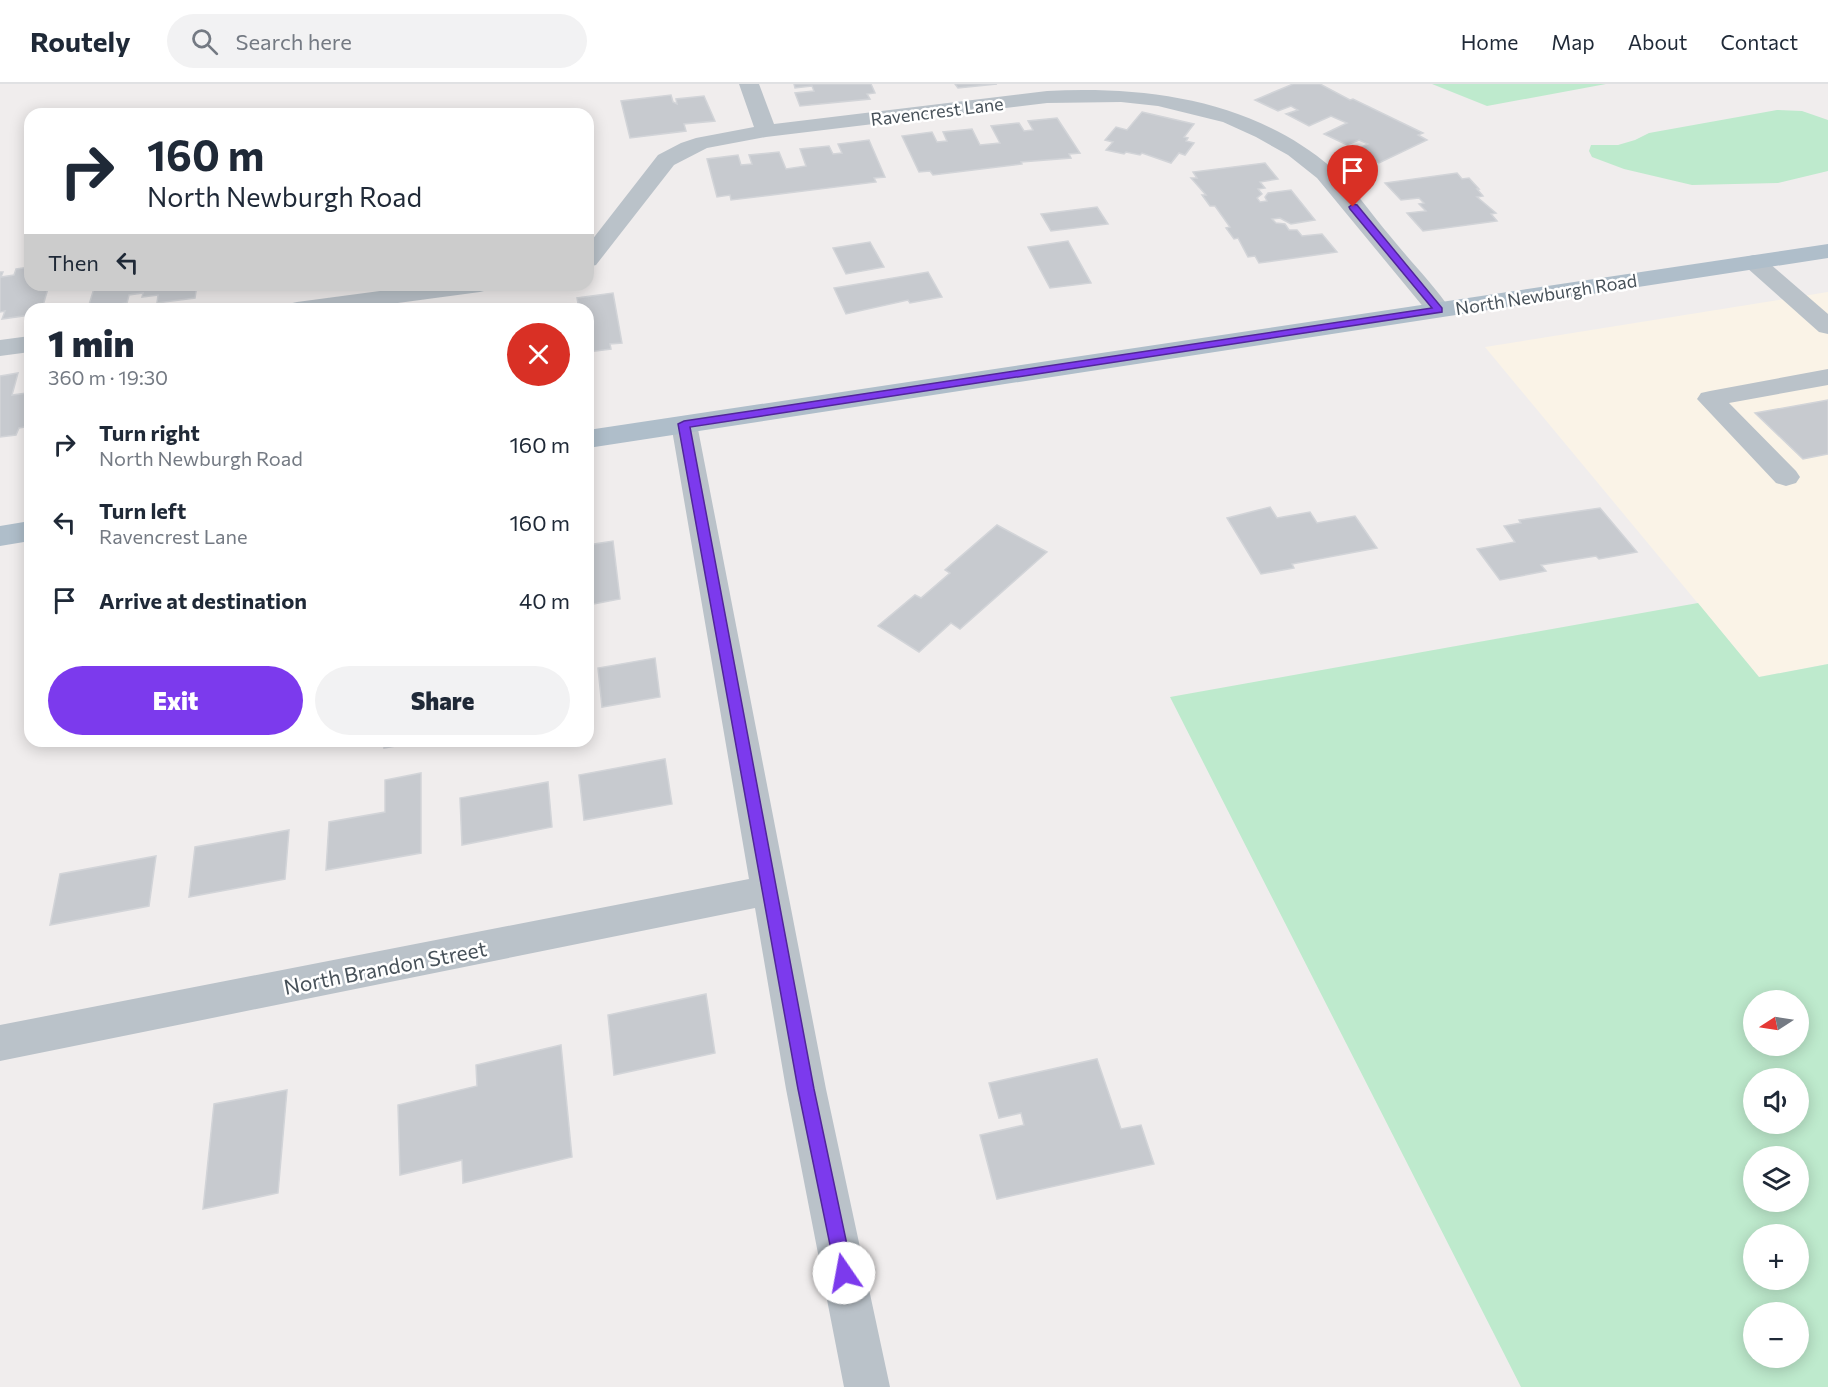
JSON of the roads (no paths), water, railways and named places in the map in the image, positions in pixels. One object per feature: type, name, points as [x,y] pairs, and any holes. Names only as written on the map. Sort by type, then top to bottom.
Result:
[{"type":"main road","name":"North Newburgh Road","points":[[594,438],[1828,251]]},
{"type":"main road","points":[[0,536],[24,532]]},
{"type":"street","points":[[749,84],[766,131]]},
{"type":"street","name":"Ravencrest Lane","points":[[594,253],[672,156],[704,142],[766,131],[1077,89],[1206,110],[1238,120],[1280,140],[1308,158],[1325,173],[1439,310]]},
{"type":"street","points":[[1754,262],[1828,327]]},
{"type":"street","points":[[343,303],[434,291]]},
{"type":"street","points":[[0,348],[24,345]]},
{"type":"street","points":[[1786,477],[1710,399],[1828,377]]},
{"type":"street","points":[[684,424],[806,1089],[867,1387]]},
{"type":"street","name":"North Brandon Street","points":[[0,1043],[770,890]]}]
